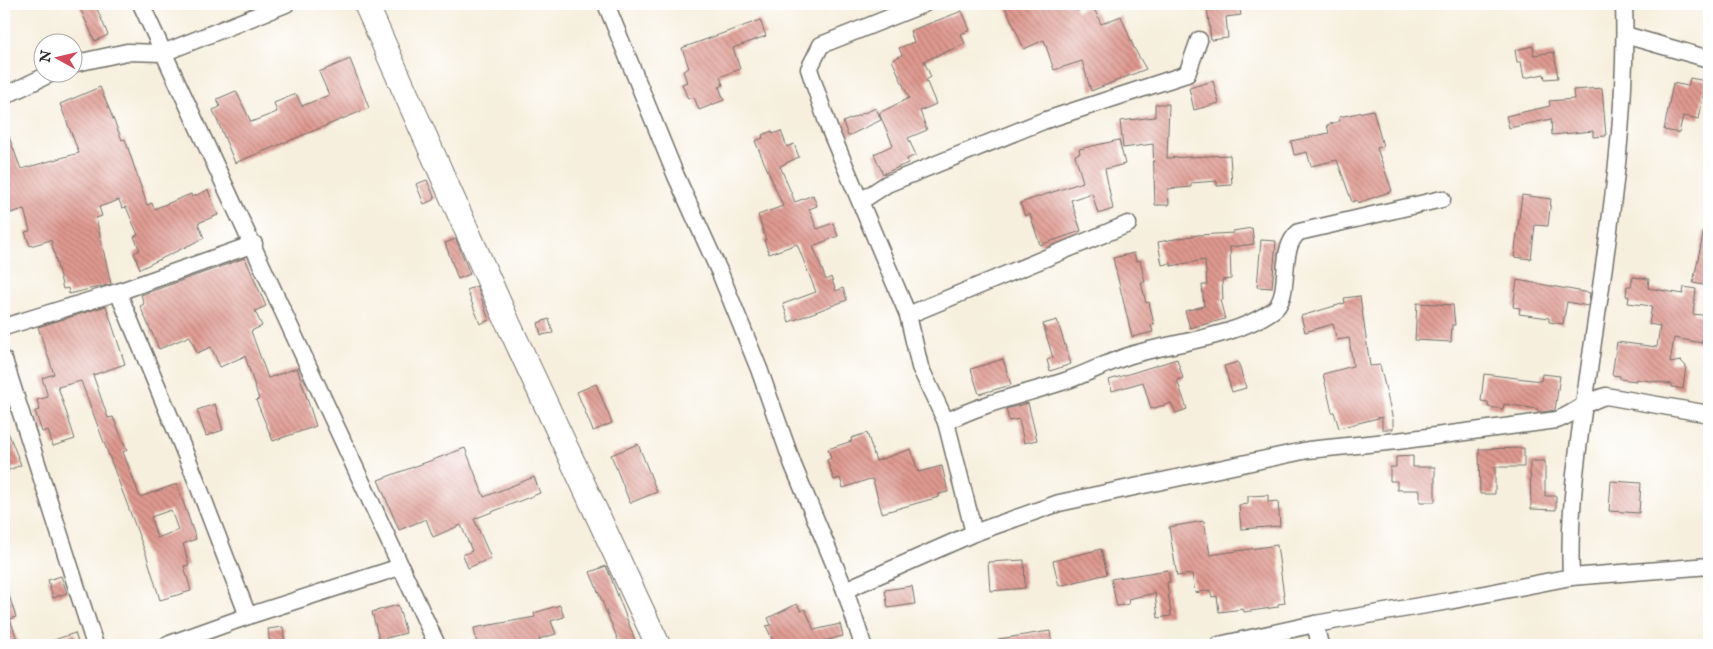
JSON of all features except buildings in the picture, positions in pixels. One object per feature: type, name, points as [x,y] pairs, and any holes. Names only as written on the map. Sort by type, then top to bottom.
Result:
[{"type":"main road","points":[[368,4],[508,323],[658,645]]},
{"type":"street","points":[[141,4],[254,244],[437,645]]},
{"type":"street","points":[[82,62],[127,52],[163,53],[286,4]]},
{"type":"street","points":[[606,4],[676,176],[724,282],[759,369],[793,465],[845,590],[863,645]]},
{"type":"street","points":[[924,4],[821,46],[809,69],[829,128],[908,314],[920,367],[946,422],[974,533]]},
{"type":"street","points":[[1571,577],[1570,536],[1584,407],[1615,174],[1625,35],[1624,4]]},
{"type":"street","points":[[1625,35],[1709,59]]},
{"type":"street","points":[[861,201],[887,184],[1043,122],[1187,74],[1200,40]]},
{"type":"street","points":[[4,96],[33,82]]},
{"type":"street","points":[[946,422],[970,409],[1068,380],[1136,353],[1227,331],[1258,318],[1274,310],[1280,301],[1287,251],[1291,238],[1299,232],[1442,199]]},
{"type":"street","points":[[908,314],[1128,224]]},
{"type":"street","points":[[4,328],[118,292],[254,244]]},
{"type":"street","points":[[118,292],[192,472],[248,616]]},
{"type":"street","points":[[4,360],[95,645]]},
{"type":"street","points":[[845,590],[974,533],[1058,503],[1308,450],[1397,441],[1557,420],[1584,407],[1595,399],[1606,396],[1709,414]]},
{"type":"street","points":[[1219,645],[1315,624],[1449,601],[1571,577],[1709,566]]},
{"type":"street","points":[[167,645],[248,616],[400,567]]},
{"type":"street","points":[[1315,624],[1320,645]]}]
